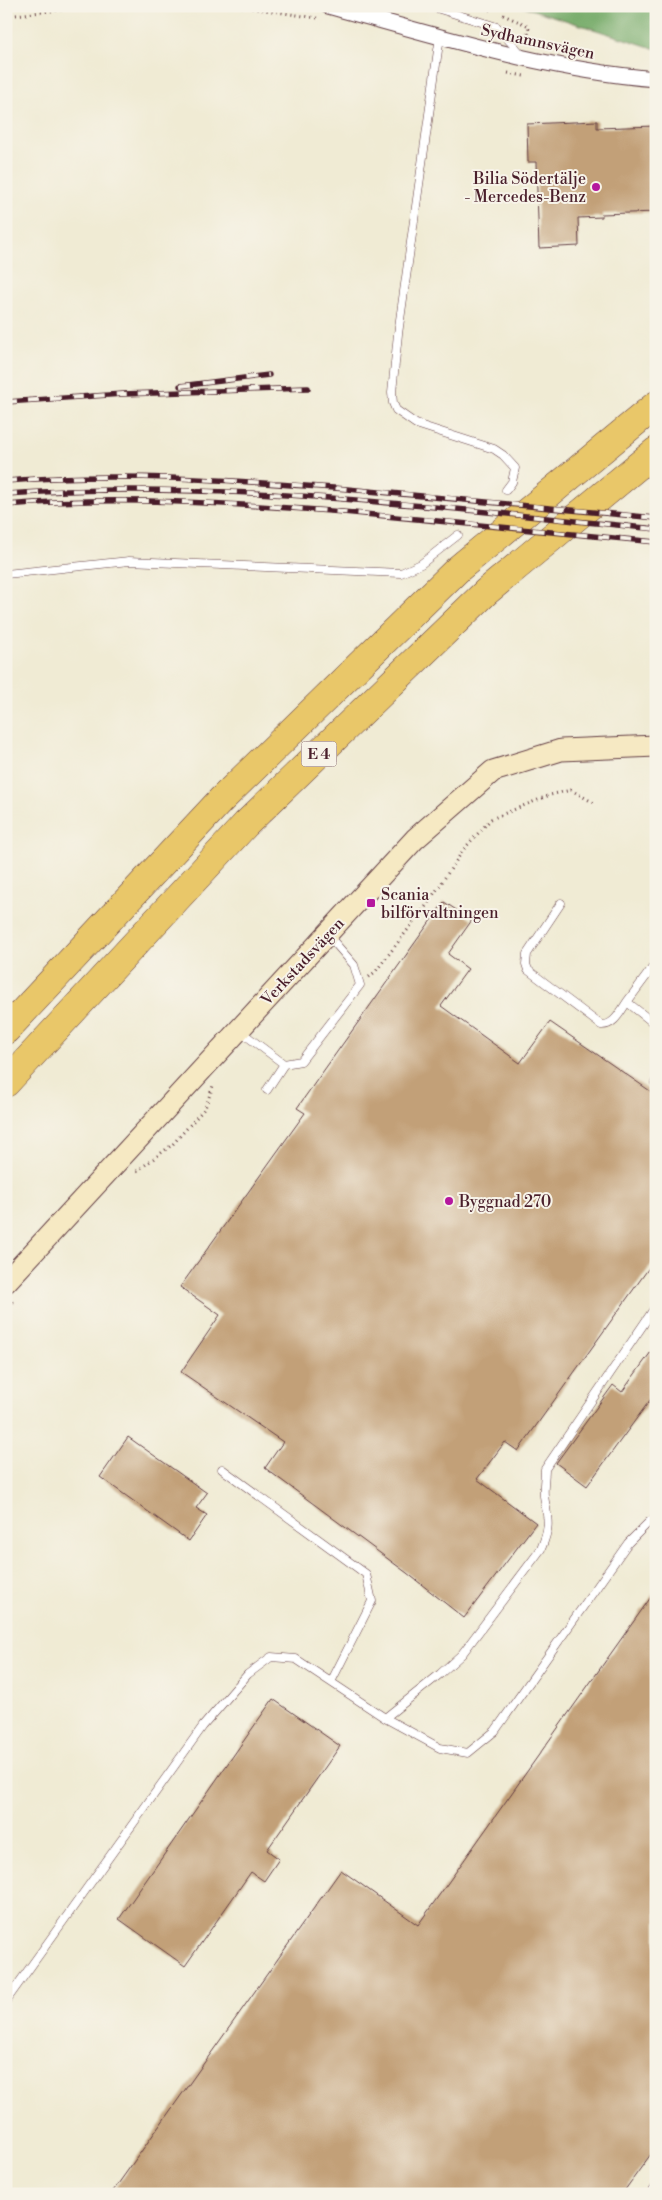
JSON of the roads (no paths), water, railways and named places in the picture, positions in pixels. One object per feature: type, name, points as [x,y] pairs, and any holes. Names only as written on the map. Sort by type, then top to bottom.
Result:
[{"type":"highway","name":"E 4","points":[[6,1030],[221,800],[458,569],[656,405]]},
{"type":"highway","name":"E 4","points":[[6,1082],[253,817],[486,592],[656,451]]},
{"type":"main road","name":"Verkstadsvägen","points":[[13,1289],[239,1030],[327,934],[415,839],[492,771],[561,750],[656,746]]},
{"type":"street","name":"Sydhamnsvägen","points":[[328,6],[525,58],[625,77],[656,79]]},
{"type":"lane","points":[[430,6],[497,27],[525,58]]},
{"type":"lane","points":[[440,36],[398,334],[392,392],[393,403],[396,410],[416,424],[484,445],[504,455],[515,468],[512,482],[506,490]]},
{"type":"lane","points":[[6,574],[129,561],[401,572],[421,564],[458,535]]},
{"type":"lane","points":[[561,903],[527,954],[526,964],[528,970],[600,1025],[606,1026],[612,1023],[656,963]]},
{"type":"lane","points":[[267,1090],[284,1064],[301,1061],[360,986],[354,965],[327,934]]},
{"type":"lane","points":[[628,1002],[656,1025]]},
{"type":"lane","points":[[239,1030],[284,1064]]},
{"type":"lane","points":[[385,1718],[462,1654],[541,1549],[548,1532],[549,1516],[544,1495],[545,1469],[656,1306]]},
{"type":"lane","points":[[222,1469],[366,1574],[372,1601],[331,1682]]},
{"type":"lane","points":[[6,2001],[203,1726],[248,1674],[271,1657],[296,1659],[385,1718],[440,1748],[468,1752],[495,1731],[628,1543],[649,1522],[656,1518]]},
{"type":"lane","points":[[651,2194],[656,2187]]},
{"type":"railway","points":[[180,386],[269,375]]},
{"type":"railway","points":[[6,402],[123,394],[308,388]]},
{"type":"railway","points":[[6,481],[91,477],[219,480],[463,499],[656,518]]},
{"type":"railway","points":[[6,494],[87,490],[169,490],[250,493],[413,505],[656,529]]},
{"type":"railway","points":[[6,505],[49,502],[133,501],[259,506],[382,515],[656,542]]},
{"type":"place","name":"Bilia Södertälje - Mercedes-Benz","points":[[596,187]]},
{"type":"place","name":"Scania bilförvaltningen","points":[[371,903]]},
{"type":"place","name":"Byggnad 270","points":[[449,1201]]}]
